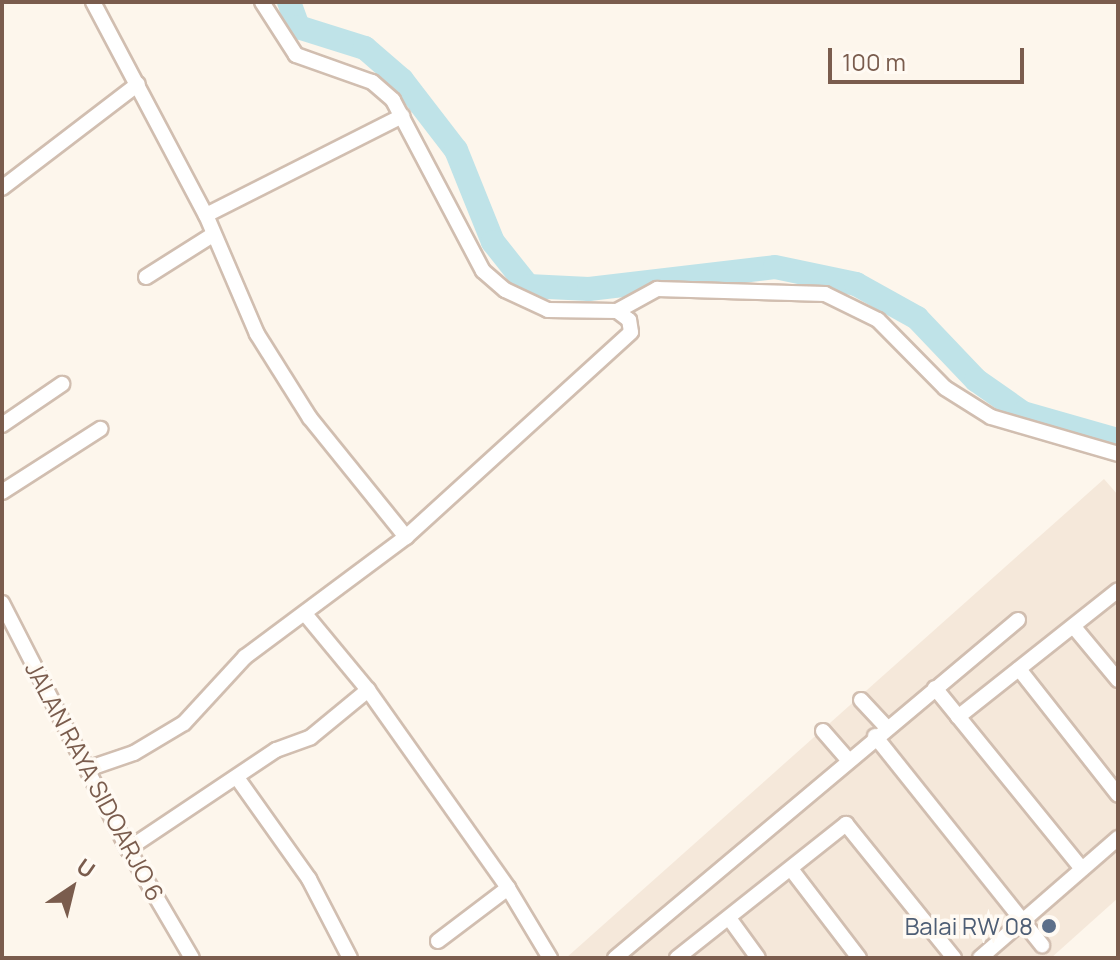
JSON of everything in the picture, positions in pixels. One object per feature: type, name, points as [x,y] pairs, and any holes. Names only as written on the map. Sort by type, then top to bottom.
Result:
[{"type":"street","points":[[93,2],[206,215],[257,334],[287,385],[400,531]]},
{"type":"street","points":[[262,2],[296,55],[372,82],[402,116],[483,271],[505,290],[548,310],[626,319]]},
{"type":"street","points":[[2,188],[138,84]]},
{"type":"street","points":[[206,215],[402,116]]},
{"type":"street","points":[[146,277],[214,234]]},
{"type":"street","points":[[90,768],[134,753],[184,723],[245,657],[306,615],[627,337],[626,319],[657,289],[825,294],[878,320],[945,388],[991,417],[1039,435],[1118,454]]},
{"type":"street","points":[[2,425],[62,384]]},
{"type":"street","points":[[2,492],[100,429]]},
{"type":"street","points":[[958,717],[1118,590]]},
{"type":"street","name":"JALAN RAYA SIDOARJO 6","points":[[2,603],[90,768],[128,849],[192,958]]},
{"type":"street","points":[[306,615],[368,690],[508,888],[550,958]]},
{"type":"street","points":[[615,958],[847,759],[1018,620]]},
{"type":"street","points":[[1074,627],[1118,680]]},
{"type":"street","points":[[1019,669],[1118,795]]},
{"type":"street","points":[[935,688],[1082,869]]},
{"type":"street","points":[[128,849],[238,779],[276,750],[311,737],[368,690]]},
{"type":"street","points":[[861,700],[881,732],[1042,945]]},
{"type":"street","points":[[823,731],[847,759]]},
{"type":"street","points":[[238,779],[309,879],[350,958]]},
{"type":"street","points":[[677,958],[842,825],[850,825],[954,958]]},
{"type":"street","points":[[980,958],[1118,838]]},
{"type":"street","points":[[791,869],[859,958]]},
{"type":"street","points":[[438,941],[508,888]]},
{"type":"street","points":[[729,918],[758,958]]},
{"type":"shaded area","points":[[1104,479],[1118,495],[1118,898],[1051,958],[566,958]]},
{"type":"waterway","points":[[289,2],[298,27],[365,48],[402,80],[456,150],[493,242],[528,286],[589,289],[775,267],[856,284],[917,318],[976,380],[1023,413],[1118,440]]},
{"type":"place","name":"Balai RW 08","points":[[1049,926]]}]
